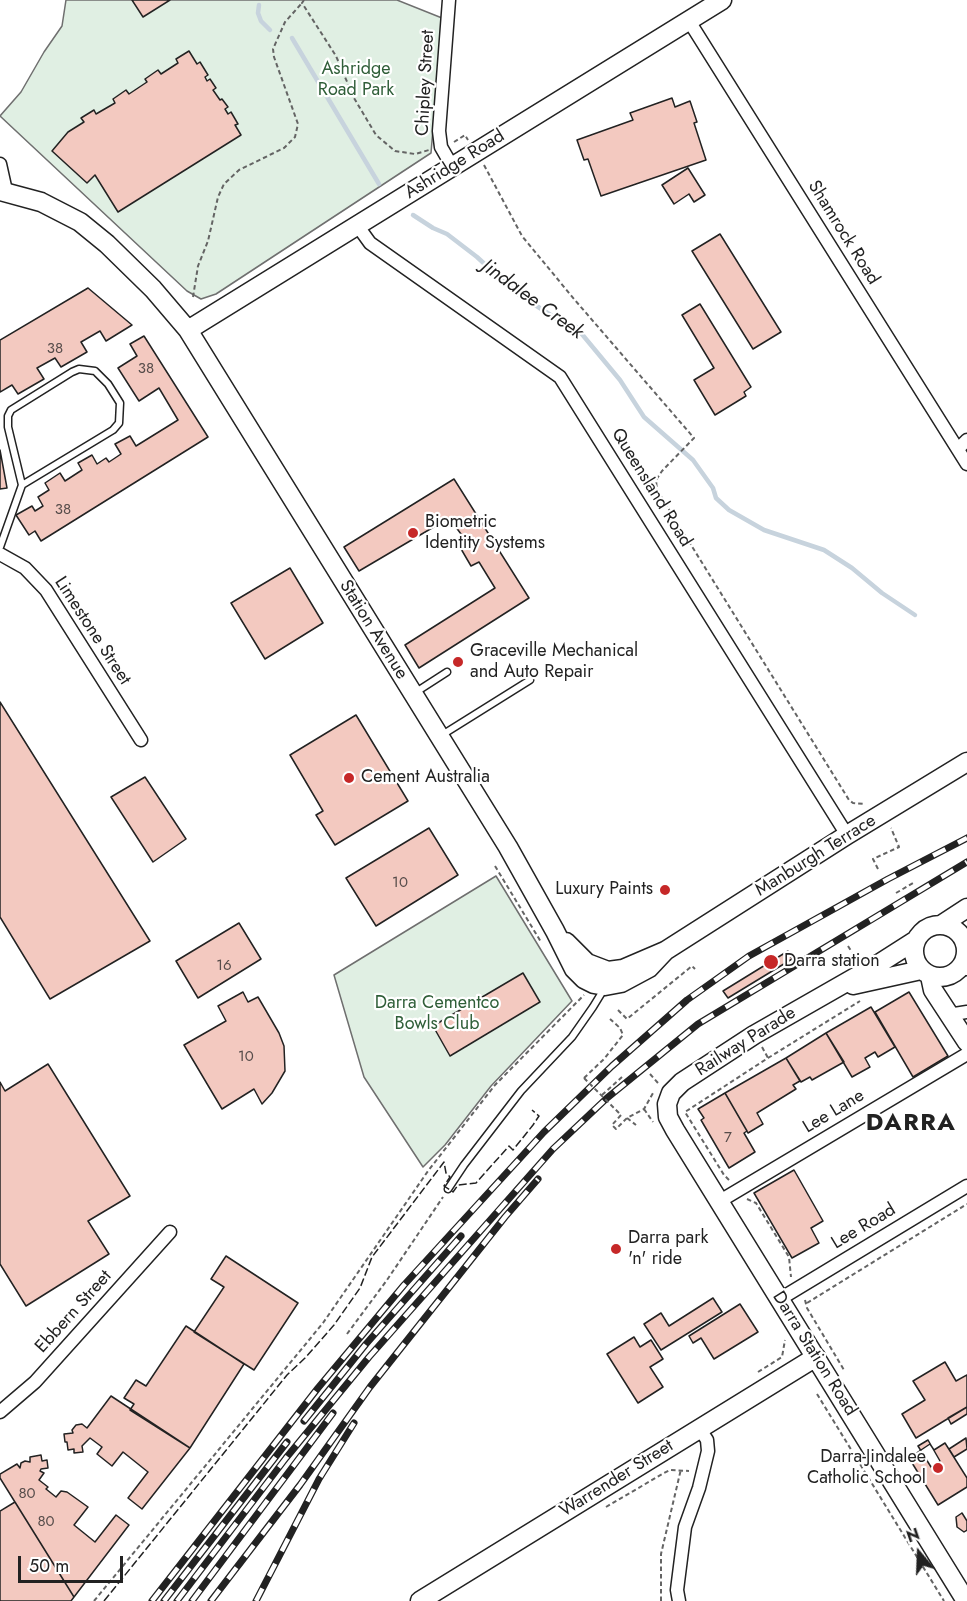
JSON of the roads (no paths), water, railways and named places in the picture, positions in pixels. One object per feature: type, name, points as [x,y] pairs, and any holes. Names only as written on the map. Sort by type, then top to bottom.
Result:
[{"type":"street","name":"Chipley Street","points":[[450,0],[439,131],[441,147],[452,166]]},
{"type":"street","name":"Ashridge Road","points":[[188,330],[722,0]]},
{"type":"street","name":"Shamrock Road","points":[[688,21],[967,464]]},
{"type":"street","points":[[0,164],[3,191]]},
{"type":"street","name":"Station Avenue","points":[[3,191],[41,202],[80,222],[107,244],[188,330],[508,847],[549,938],[584,979],[594,984],[612,980]]},
{"type":"street","name":"Queensland Road","points":[[357,225],[369,243],[560,377],[847,835]]},
{"type":"street","points":[[958,449],[967,440]]},
{"type":"street","name":"Limestone Street","points":[[0,554],[25,568],[46,590],[141,740]]},
{"type":"street","name":"Manburgh Terrace","points":[[612,980],[649,968],[665,951],[967,762]]},
{"type":"street","points":[[967,908],[941,925],[926,928],[916,940],[913,956],[967,1042]]},
{"type":"street","points":[[925,973],[947,977],[961,967],[966,969],[964,933],[941,925]]},
{"type":"street","name":"Railway Parade","points":[[667,1104],[671,1094],[682,1082],[754,1035],[916,940]]},
{"type":"street","name":"Railway Parade","points":[[833,989],[925,973]]},
{"type":"street","points":[[948,1015],[967,1012]]},
{"type":"street","name":"Lee Lane","points":[[720,1201],[967,1054]]},
{"type":"street","name":"Darra Station Road","points":[[667,1104],[668,1117],[675,1130],[966,1601]]},
{"type":"street","name":"Lee Road","points":[[780,1299],[967,1186]]},
{"type":"street","name":"Ebbern Street","points":[[0,1412],[35,1382],[170,1232]]},
{"type":"street","name":"Warrender Street","points":[[420,1601],[816,1357]]},
{"type":"street","points":[[679,1601],[677,1590],[686,1527],[708,1451],[707,1440],[699,1428]]},
{"type":"lane","points":[[0,547],[22,485],[8,427],[8,416],[11,410],[72,372],[79,369],[95,371],[108,384],[120,403],[119,423],[114,430],[22,485]]},
{"type":"lane","points":[[412,694],[447,672]]},
{"type":"lane","points":[[439,737],[530,680]]},
{"type":"lane","points":[[448,1189],[521,1091],[572,1037],[612,980]]},
{"type":"waterway","name":"Jindalee Creek","points":[[259,5],[258,13],[261,21],[270,30]]},
{"type":"waterway","name":"Jindalee Creek","points":[[292,38],[379,184]]},
{"type":"waterway","name":"Jindalee Creek","points":[[413,215],[447,234],[477,257],[515,292],[563,323],[576,327],[620,380],[644,417],[693,460],[713,488],[716,498],[729,510],[764,530],[824,550],[915,615]]},
{"type":"railway","points":[[152,1601],[318,1388],[404,1285],[544,1132],[612,1066],[687,1000],[749,956],[967,838]]},
{"type":"railway","points":[[177,1601],[286,1458],[369,1357],[553,1149],[607,1098],[698,1024],[967,862]]},
{"type":"railway","points":[[211,1601],[300,1485],[370,1387],[538,1179]]},
{"type":"railway","points":[[304,1421],[366,1344],[461,1236]]},
{"type":"railway","points":[[192,1601],[333,1413]]},
{"type":"railway","points":[[256,1601],[319,1479],[354,1423]]},
{"type":"railway","points":[[164,1601],[287,1442]]},
{"type":"place","name":"Biometric Identity Systems","points":[[413,533]]},
{"type":"place","name":"Graceville Mechanical and Auto Repair","points":[[458,662]]},
{"type":"place","name":"Cement Australia","points":[[349,778]]},
{"type":"place","name":"Luxury Paints","points":[[665,890]]},
{"type":"place","name":"Darra station","points":[[771,962]]},
{"type":"place","name":"Darra park 'n' ride","points":[[616,1249]]},
{"type":"place","name":"Darra-Jindalee Catholic School","points":[[938,1468]]},
{"type":"district","name":"DARRA","points":[[911,1124]]},
{"type":"park label","name":"Ashridge Road Park","points":[[356,80]]},
{"type":"park label","name":"Darra Cementco Bowls Club","points":[[437,1014]]}]
